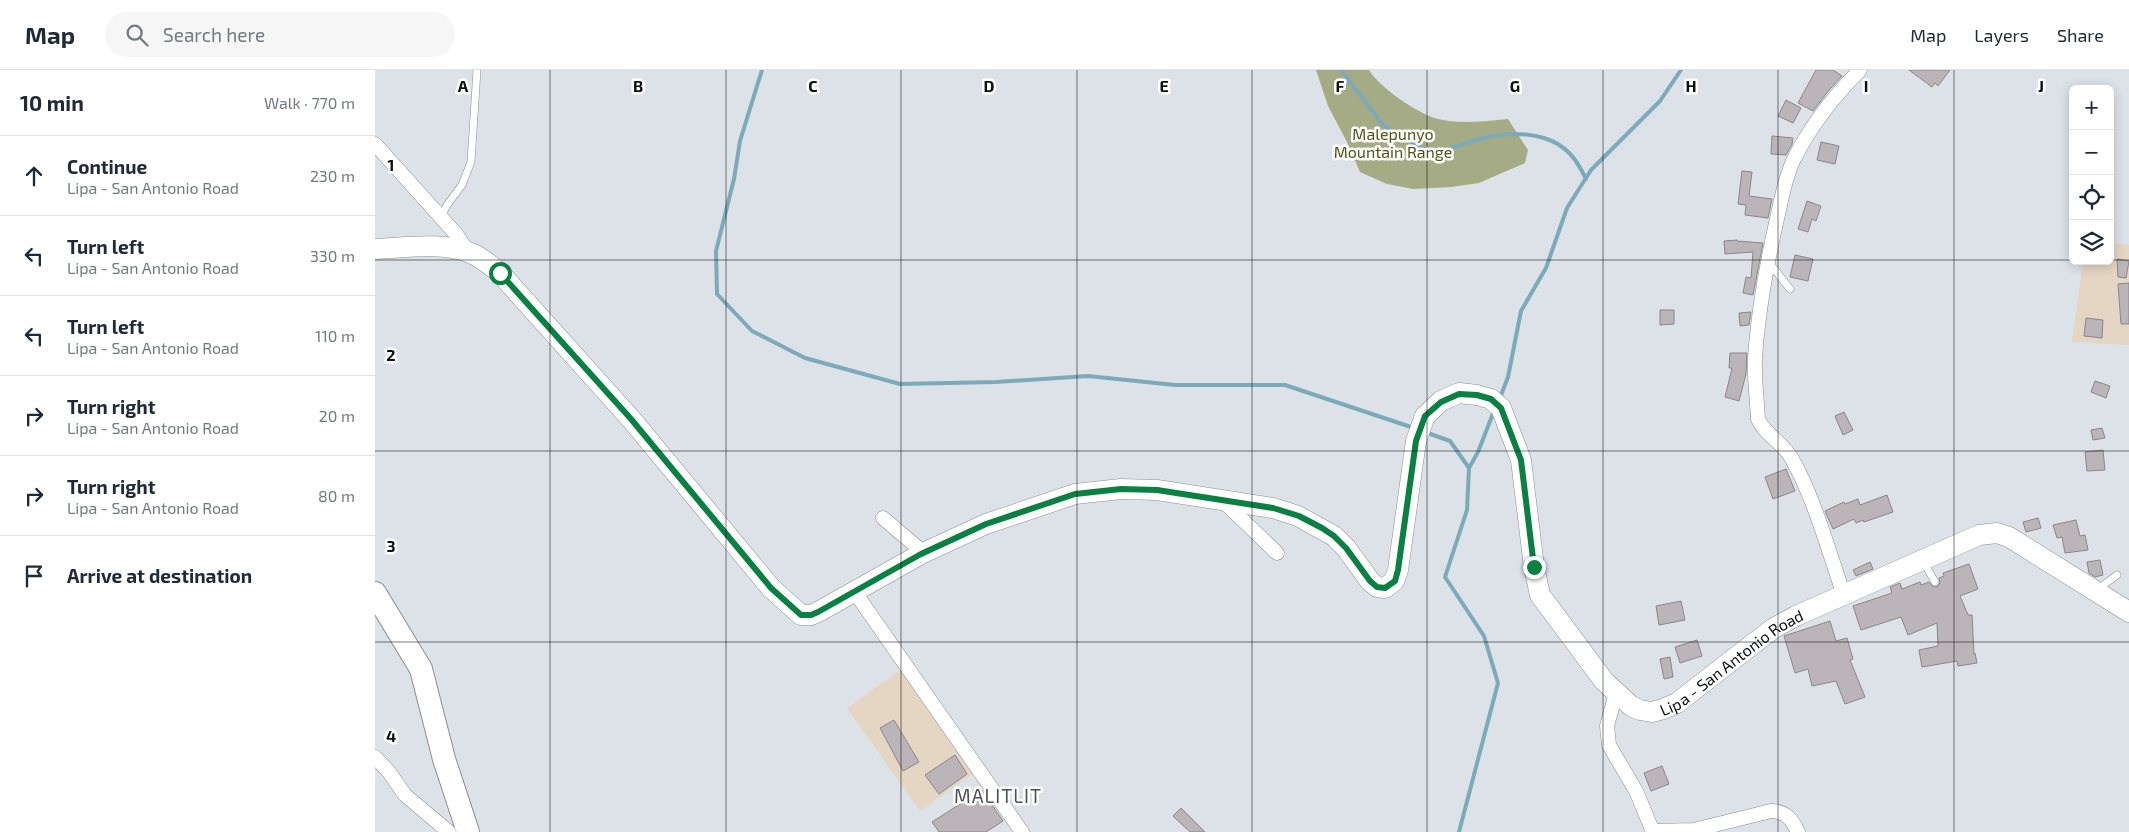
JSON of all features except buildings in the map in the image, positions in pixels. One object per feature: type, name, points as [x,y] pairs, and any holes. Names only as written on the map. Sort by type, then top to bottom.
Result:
[{"type":"main road","points":[[375,592],[421,669],[443,759],[468,832]]},
{"type":"street","points":[[1844,595],[1818,520],[1794,461],[1787,450],[1761,426],[1758,419],[1755,360],[1759,312],[1786,180],[1793,162],[1817,120],[1836,94],[1860,70]]},
{"type":"street","points":[[375,144],[456,234],[468,252]]},
{"type":"street","name":"Lipa - San Antonio Road","points":[[375,249],[434,248],[468,252],[484,260],[500,273],[631,419],[771,588],[801,615],[811,615],[924,553],[986,524],[1075,494],[1121,489],[1157,490],[1273,508],[1299,516],[1322,528],[1346,548],[1370,581],[1377,587],[1385,588],[1395,581],[1398,570],[1416,441],[1425,416],[1441,402],[1459,394],[1477,395],[1496,404],[1521,460],[1534,567],[1540,595],[1598,674],[1631,706],[1640,710],[1652,712],[1677,703],[1774,628],[1979,535],[1997,533],[2027,546],[2129,612]]},
{"type":"street","points":[[1222,500],[1277,553]]},
{"type":"street","points":[[883,518],[924,553]]},
{"type":"street","points":[[854,591],[1022,832]]},
{"type":"street","points":[[1616,693],[1607,726],[1609,745],[1636,791],[1653,832],[1694,830],[1771,811],[1781,811],[1787,815],[1798,832]]},
{"type":"street","points":[[375,757],[389,772],[405,795],[449,832]]},
{"type":"lane","points":[[441,217],[447,205],[462,185],[471,162],[477,70]]},
{"type":"lane","points":[[1768,261],[1790,289]]},
{"type":"lane","points":[[1922,561],[1935,582]]},
{"type":"lane","points":[[2095,591],[2117,575]]},
{"type":"shaded area","points":[[2114,243],[2129,245],[2129,345],[2072,342],[2082,265],[2114,265]]},
{"type":"shaded area","points":[[905,667],[978,770],[920,811],[847,708]]},
{"type":"green space","name":"Malepunyo Mountain Range","points":[[1316,70],[1369,70],[1381,84],[1399,98],[1434,118],[1461,122],[1508,119],[1528,150],[1525,163],[1479,183],[1451,187],[1413,189],[1387,184],[1360,172],[1328,106]]},
{"type":"waterway","points":[[762,70],[740,141],[734,179],[716,251],[717,294],[752,331],[805,358],[900,384],[996,382],[1088,376],[1175,385],[1285,385],[1414,428]]},
{"type":"waterway","points":[[1341,70],[1383,125],[1432,154],[1487,137],[1514,134],[1528,135],[1544,138],[1558,144],[1574,159],[1586,179]]},
{"type":"waterway","points":[[1500,398],[1508,377],[1521,311],[1546,268],[1567,208],[1591,170],[1660,101],[1681,70]]},
{"type":"waterway","points":[[1469,468],[1478,452],[1494,411]]},
{"type":"waterway","points":[[1425,432],[1450,441],[1469,468],[1467,510],[1445,577],[1484,636],[1498,683],[1459,832]]},
{"type":"district","name":"MALITLIT","points":[[998,795]]},
{"type":"route","points":[[500,273],[631,419],[771,588],[801,615],[811,615],[818,612],[921,554],[986,524],[1043,503],[1075,494],[1121,489],[1157,490],[1273,508],[1299,516],[1334,536],[1377,587],[1385,588],[1391,586],[1395,581],[1398,570],[1416,441],[1425,416],[1441,402],[1459,394],[1477,395],[1491,399],[1501,408],[1521,460],[1534,567]]}]
